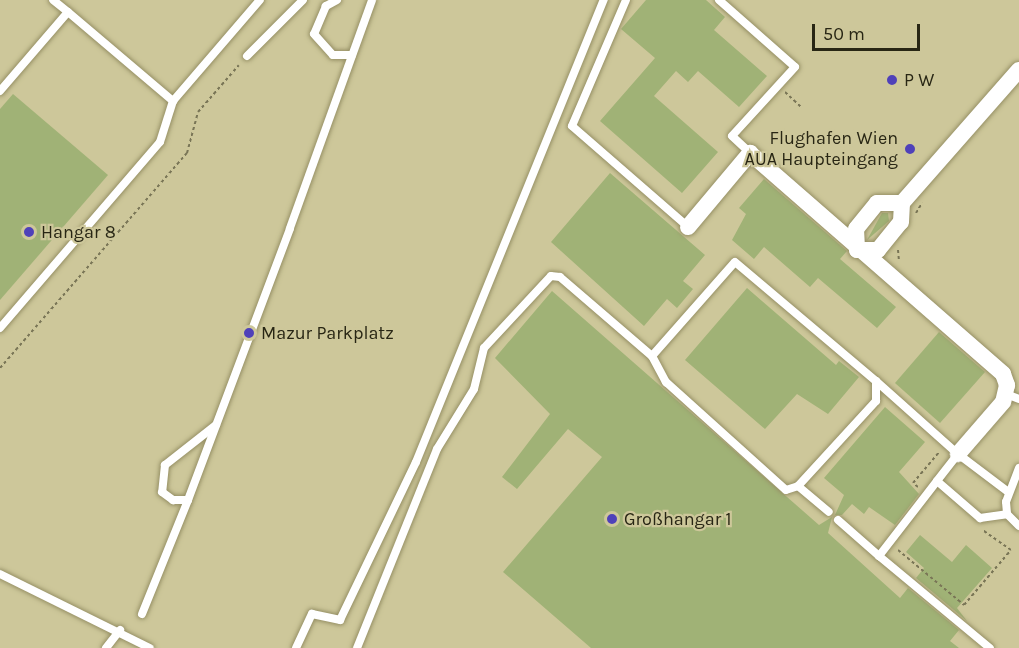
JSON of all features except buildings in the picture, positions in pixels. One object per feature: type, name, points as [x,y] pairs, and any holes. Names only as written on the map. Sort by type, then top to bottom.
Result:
[{"type":"street","points":[[857,250],[878,250],[901,222],[902,202],[1019,70]]},
{"type":"street","points":[[688,227],[750,153],[857,250],[1003,374],[1012,397],[958,454]]},
{"type":"street","points":[[857,250],[855,229],[877,203],[902,202]]},
{"type":"lane","points":[[53,0],[174,100]]},
{"type":"lane","points":[[0,328],[160,142],[174,100],[260,0]]},
{"type":"lane","points":[[247,56],[303,0]]},
{"type":"lane","points":[[337,0],[326,6],[314,34],[333,55],[352,55]]},
{"type":"lane","points":[[142,614],[188,500],[372,0]]},
{"type":"lane","points":[[296,648],[312,614],[340,620],[416,462],[604,0]]},
{"type":"lane","points":[[627,0],[572,126],[688,227]]},
{"type":"lane","points":[[719,0],[795,67],[732,136],[750,153]]},
{"type":"lane","points":[[0,91],[68,12]]},
{"type":"lane","points":[[651,356],[735,262],[876,381],[958,454],[1007,491]]},
{"type":"lane","points":[[357,648],[437,449],[474,389],[484,348],[543,280],[560,278],[651,356],[666,382],[786,489],[798,486],[876,401],[876,381]]},
{"type":"lane","points":[[188,500],[173,500],[162,492],[162,474],[177,454],[216,425]]},
{"type":"lane","points":[[879,556],[958,454]]},
{"type":"lane","points":[[1019,468],[1007,491],[1007,514],[1019,526]]},
{"type":"lane","points":[[937,481],[980,518],[1007,514]]},
{"type":"lane","points":[[798,486],[830,512]]},
{"type":"lane","points":[[838,520],[990,648]]},
{"type":"lane","points":[[0,574],[120,630],[150,648]]},
{"type":"lane","points":[[106,648],[120,630]]},
{"type":"path","points":[[0,368],[187,153],[198,112],[247,56]]},
{"type":"path","points":[[778,86],[801,107]]},
{"type":"path","points":[[889,543],[964,604],[1011,550],[980,530]]},
{"type":"place","name":"P W","points":[[892,80]]},
{"type":"place","name":"Flughafen Wien AUA Haupteingang","points":[[910,149]]},
{"type":"place","name":"Hangar 8","points":[[29,232]]},
{"type":"place","name":"Mazur Parkplatz","points":[[249,333]]},
{"type":"place","name":"Großhangar 1","points":[[612,519]]}]
